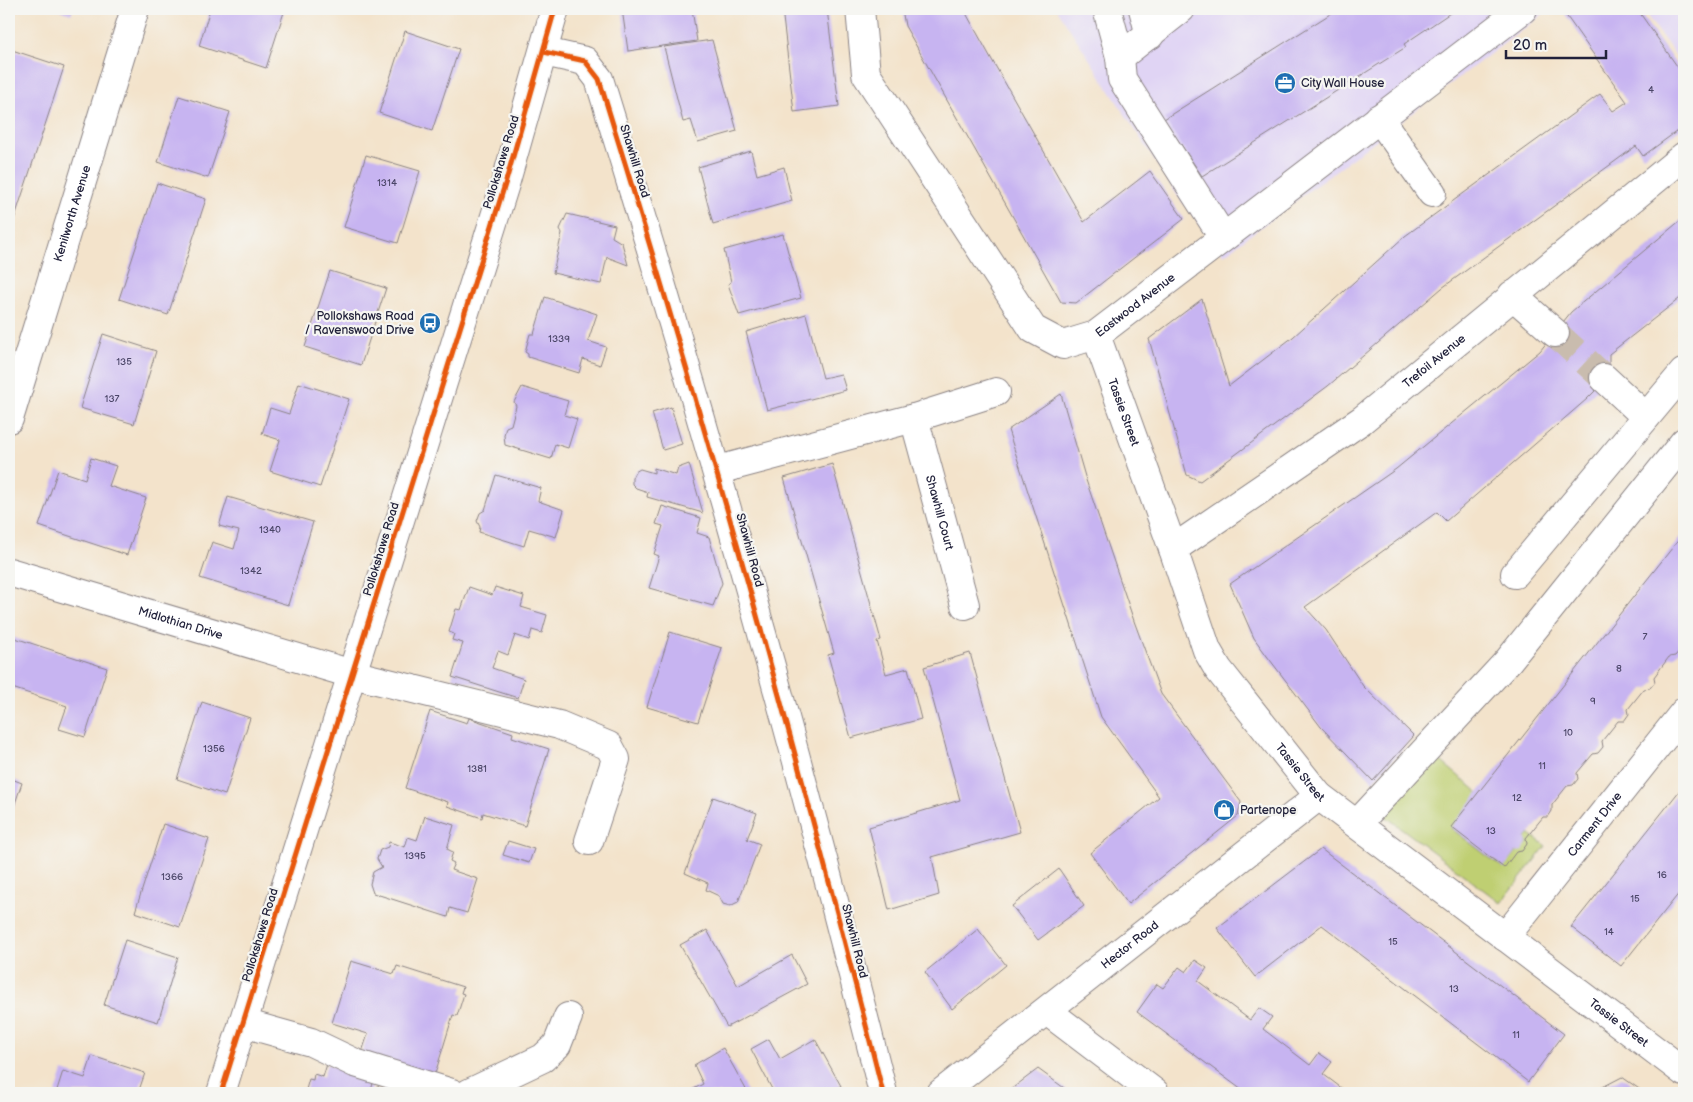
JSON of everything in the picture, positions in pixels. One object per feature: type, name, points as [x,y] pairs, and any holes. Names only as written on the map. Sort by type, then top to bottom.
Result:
[{"type":"street","name":"Kenilworth Avenue","points":[[9,419],[136,9]]},
{"type":"street","name":"Pollokshaws Road","points":[[221,1093],[503,191],[556,9]]},
{"type":"street","name":"Eastwood Avenue","points":[[860,9],[866,74],[1033,328],[1064,345],[1096,336],[1523,9]]},
{"type":"street","points":[[1107,9],[1120,57],[1122,79],[1223,237]]},
{"type":"street","points":[[1143,9],[1150,35]]},
{"type":"street","points":[[1120,57],[1181,9]]},
{"type":"street","name":"Shawhill Road","points":[[544,52],[585,61],[599,79],[718,470],[824,859],[883,1093]]},
{"type":"street","points":[[1379,118],[1432,193]]},
{"type":"street","name":"Trefoil Avenue","points":[[1173,549],[1362,420],[1512,295],[1684,156]]},
{"type":"street","points":[[1512,295],[1555,333]]},
{"type":"street","name":"Tassie Street","points":[[1096,336],[1173,549],[1207,650],[1218,669],[1320,796],[1684,1072]]},
{"type":"street","points":[[1515,574],[1683,373]]},
{"type":"street","points":[[1604,378],[1646,417]]},
{"type":"street","points":[[718,470],[914,418],[996,392]]},
{"type":"street","name":"Shawhill Court","points":[[914,418],[965,605]]},
{"type":"street","points":[[1357,824],[1508,660],[1684,442]]},
{"type":"street","name":"Midlothian Drive","points":[[9,572],[352,674],[559,726],[609,746],[616,759],[589,841]]},
{"type":"street","name":"Carment Drive","points":[[1504,937],[1684,712]]},
{"type":"street","name":"Hector Road","points":[[941,1093],[1320,796]]},
{"type":"street","points":[[1047,1011],[1155,1093]]},
{"type":"street","points":[[469,1093],[543,1058],[557,1045],[568,1018]]},
{"type":"street","points":[[243,1023],[311,1042],[355,1064],[452,1093]]},
{"type":"shaded area","points":[[1057,9],[1550,9],[1224,255],[1177,195]]},
{"type":"shaded area","points":[[1642,9],[1684,9],[1684,67]]},
{"type":"green space","points":[[1430,752],[1479,793],[1451,828],[1503,868],[1516,852],[1527,844],[1526,838],[1530,834],[1546,846],[1501,903],[1377,810]]},
{"type":"building","points":[[57,9],[73,9],[71,14]]},
{"type":"building","points":[[210,9],[285,9],[266,68],[199,46]]},
{"type":"building","points":[[622,9],[692,9],[697,41],[628,51]]},
{"type":"building","points":[[782,9],[827,9],[839,106],[794,112]]},
{"type":"building","points":[[902,9],[966,9],[967,15],[1084,222],[1150,171],[1184,219],[1076,303],[1061,302],[905,26]]},
{"type":"building","name":"City Wall House","points":[[1338,9],[1456,9],[1404,44],[1406,47],[1202,176],[1164,119]]},
{"type":"building","points":[[1571,9],[1637,9],[1684,76],[1684,126],[1643,156],[1636,146],[1442,288],[1328,386],[1200,481],[1187,475],[1149,339],[1202,299],[1229,386],[1293,337],[1405,236],[1600,94],[1613,111],[1627,102],[1565,14]]},
{"type":"building","points":[[405,31],[459,49],[432,131],[379,113]]},
{"type":"building","points":[[712,40],[737,131],[698,142],[691,120],[683,122],[664,47]]},
{"type":"building","points":[[9,49],[64,67],[9,235]]},
{"type":"building","points":[[179,96],[230,112],[208,178],[158,162]]},
{"type":"building","points":[[751,151],[757,175],[784,167],[792,201],[713,224],[698,167]]},
{"type":"building","points":[[366,155],[420,171],[398,243],[344,227]]},
{"type":"building","points":[[157,183],[206,199],[168,315],[119,299]]},
{"type":"building","points":[[567,214],[615,225],[612,237],[622,243],[628,265],[607,257],[601,284],[553,273],[562,233],[560,229]]},
{"type":"building","points":[[1682,219],[1684,222],[1684,295],[1609,354],[1609,370],[1601,385],[1446,521],[1437,512],[1305,607],[1326,630],[1363,686],[1414,736],[1373,781],[1321,727],[1267,656],[1254,638],[1230,584],[1396,469],[1540,351],[1571,312]]},
{"type":"building","points":[[783,234],[801,298],[739,315],[728,284],[731,282],[724,250]]},
{"type":"building","points":[[330,271],[386,288],[361,365],[305,347]]},
{"type":"building","points":[[545,297],[597,314],[588,341],[606,347],[600,365],[583,359],[579,373],[528,357],[528,354],[525,352],[530,334],[534,334]]},
{"type":"building","points":[[806,314],[823,378],[841,374],[846,390],[767,410],[746,332]]},
{"type":"building","points":[[103,334],[156,351],[134,424],[80,408]]},
{"type":"building","points":[[299,383],[349,399],[320,487],[270,471],[280,440],[262,434],[270,408],[289,414]]},
{"type":"building","points":[[522,387],[568,401],[564,415],[577,419],[568,448],[555,444],[551,459],[505,445],[504,435],[506,427],[511,425],[516,406],[514,402]]},
{"type":"building","points":[[1061,394],[1086,480],[1161,694],[1241,802],[1238,816],[1128,904],[1090,853],[1159,797],[1101,717],[1008,430]]},
{"type":"building","points":[[671,407],[682,444],[663,450],[652,413]]},
{"type":"building","points":[[91,458],[116,466],[109,486],[146,498],[127,555],[39,526],[58,470],[85,479]]},
{"type":"building","points":[[689,464],[703,513],[647,497],[648,492],[636,488],[632,484],[635,472],[640,469],[654,473],[654,468],[676,475],[678,468]]},
{"type":"building","points":[[832,464],[881,640],[877,641],[886,674],[908,668],[921,719],[851,738],[828,655],[834,653],[784,478]]},
{"type":"building","points":[[496,475],[541,488],[538,501],[564,510],[556,537],[529,529],[524,546],[479,532],[480,527],[477,521],[480,513],[485,510]]},
{"type":"building","points":[[228,497],[313,522],[288,605],[200,578],[212,542],[234,549],[239,531],[219,526]]},
{"type":"building","points":[[662,506],[701,518],[697,533],[709,537],[722,583],[713,606],[649,588],[659,556],[654,554],[663,526],[656,524]]},
{"type":"building","points":[[1684,533],[1684,638],[1679,644],[1680,650],[1675,656],[1669,657],[1654,677],[1655,682],[1650,688],[1644,689],[1628,709],[1629,714],[1624,721],[1618,721],[1602,741],[1603,747],[1598,753],[1593,754],[1577,773],[1578,779],[1573,785],[1567,786],[1552,805],[1552,811],[1548,817],[1543,817],[1526,838],[1527,844],[1522,851],[1516,852],[1504,868],[1451,827]]},
{"type":"building","points":[[469,587],[492,595],[495,587],[524,596],[521,607],[547,615],[542,633],[532,630],[529,640],[515,635],[508,655],[498,651],[492,668],[524,679],[518,698],[452,677],[463,643],[452,640],[454,634],[449,632],[456,609],[461,610]]},
{"type":"building","points":[[670,632],[722,648],[698,722],[647,707]]},
{"type":"building","points":[[9,636],[107,668],[85,737],[59,729],[67,706],[9,687]]},
{"type":"building","points":[[970,653],[1020,832],[932,857],[939,895],[889,910],[869,827],[960,800],[924,667]]},
{"type":"building","points":[[202,702],[250,718],[225,795],[177,779]]},
{"type":"building","points":[[430,711],[467,723],[469,718],[513,733],[512,737],[549,749],[525,826],[483,813],[482,818],[447,806],[448,802],[405,788]]},
{"type":"building","points":[[9,778],[22,783],[9,821]]},
{"type":"building","points":[[1684,785],[1684,887],[1621,966],[1571,927]]},
{"type":"building","points":[[713,797],[757,813],[747,839],[760,844],[738,902],[730,906],[723,904],[719,896],[706,890],[708,883],[685,873]]},
{"type":"building","points":[[425,816],[454,825],[447,849],[453,852],[450,861],[454,863],[451,870],[478,879],[467,913],[450,908],[448,917],[373,893],[370,884],[373,872],[382,867],[377,859],[380,850],[388,847],[389,842],[405,847],[408,837],[417,840]]},
{"type":"building","points":[[163,824],[209,839],[180,927],[135,912]]},
{"type":"building","points":[[508,841],[534,849],[529,863],[503,855]]},
{"type":"building","points":[[1321,849],[1564,1034],[1528,1082],[1322,925],[1255,977],[1217,928]]},
{"type":"building","points":[[1059,869],[1084,906],[1038,940],[1012,906]]},
{"type":"building","points":[[978,929],[1006,965],[952,1009],[925,972]]},
{"type":"building","points":[[707,930],[738,986],[792,955],[807,984],[727,1027],[680,945]]},
{"type":"building","points":[[125,940],[178,957],[158,1022],[104,1005]]},
{"type":"building","points":[[1195,960],[1207,968],[1198,981],[1250,1020],[1259,1008],[1272,1017],[1263,1029],[1310,1065],[1319,1053],[1332,1062],[1323,1074],[1348,1093],[1246,1093],[1137,1012],[1157,984],[1163,988],[1179,967],[1186,972]]},
{"type":"building","points":[[351,961],[394,974],[397,966],[463,987],[461,993],[464,994],[457,1016],[453,1015],[435,1074],[360,1058],[368,1034],[332,1023]]},
{"type":"building","points":[[769,1039],[780,1059],[815,1039],[841,1086],[828,1093],[774,1093],[751,1049]]},
{"type":"building","points":[[723,1048],[748,1093],[686,1093],[703,1084],[694,1065]]},
{"type":"building","points":[[92,1056],[145,1073],[138,1093],[56,1093],[63,1071],[85,1078]]},
{"type":"building","points":[[327,1064],[374,1079],[371,1091],[376,1093],[305,1093],[309,1079],[313,1080],[314,1074],[323,1077]]},
{"type":"building","points":[[1038,1069],[1071,1093],[1006,1093]]},
{"type":"building","points":[[1622,1077],[1645,1093],[1591,1093]]},
{"type":"tunnel","points":[[1555,333],[1604,378]]},
{"type":"cycle path","points":[[221,1093],[506,181],[555,9]]},
{"type":"cycle path","points":[[544,52],[585,61],[599,79],[638,205],[748,584],[851,965],[883,1093]]},
{"type":"place","name":"City Wall House","points":[[1285,83]]},
{"type":"place","name":"Pollokshaws Road / Ravenswood Drive","points":[[430,323]]},
{"type":"place","name":"Partenope","points":[[1224,810]]}]
